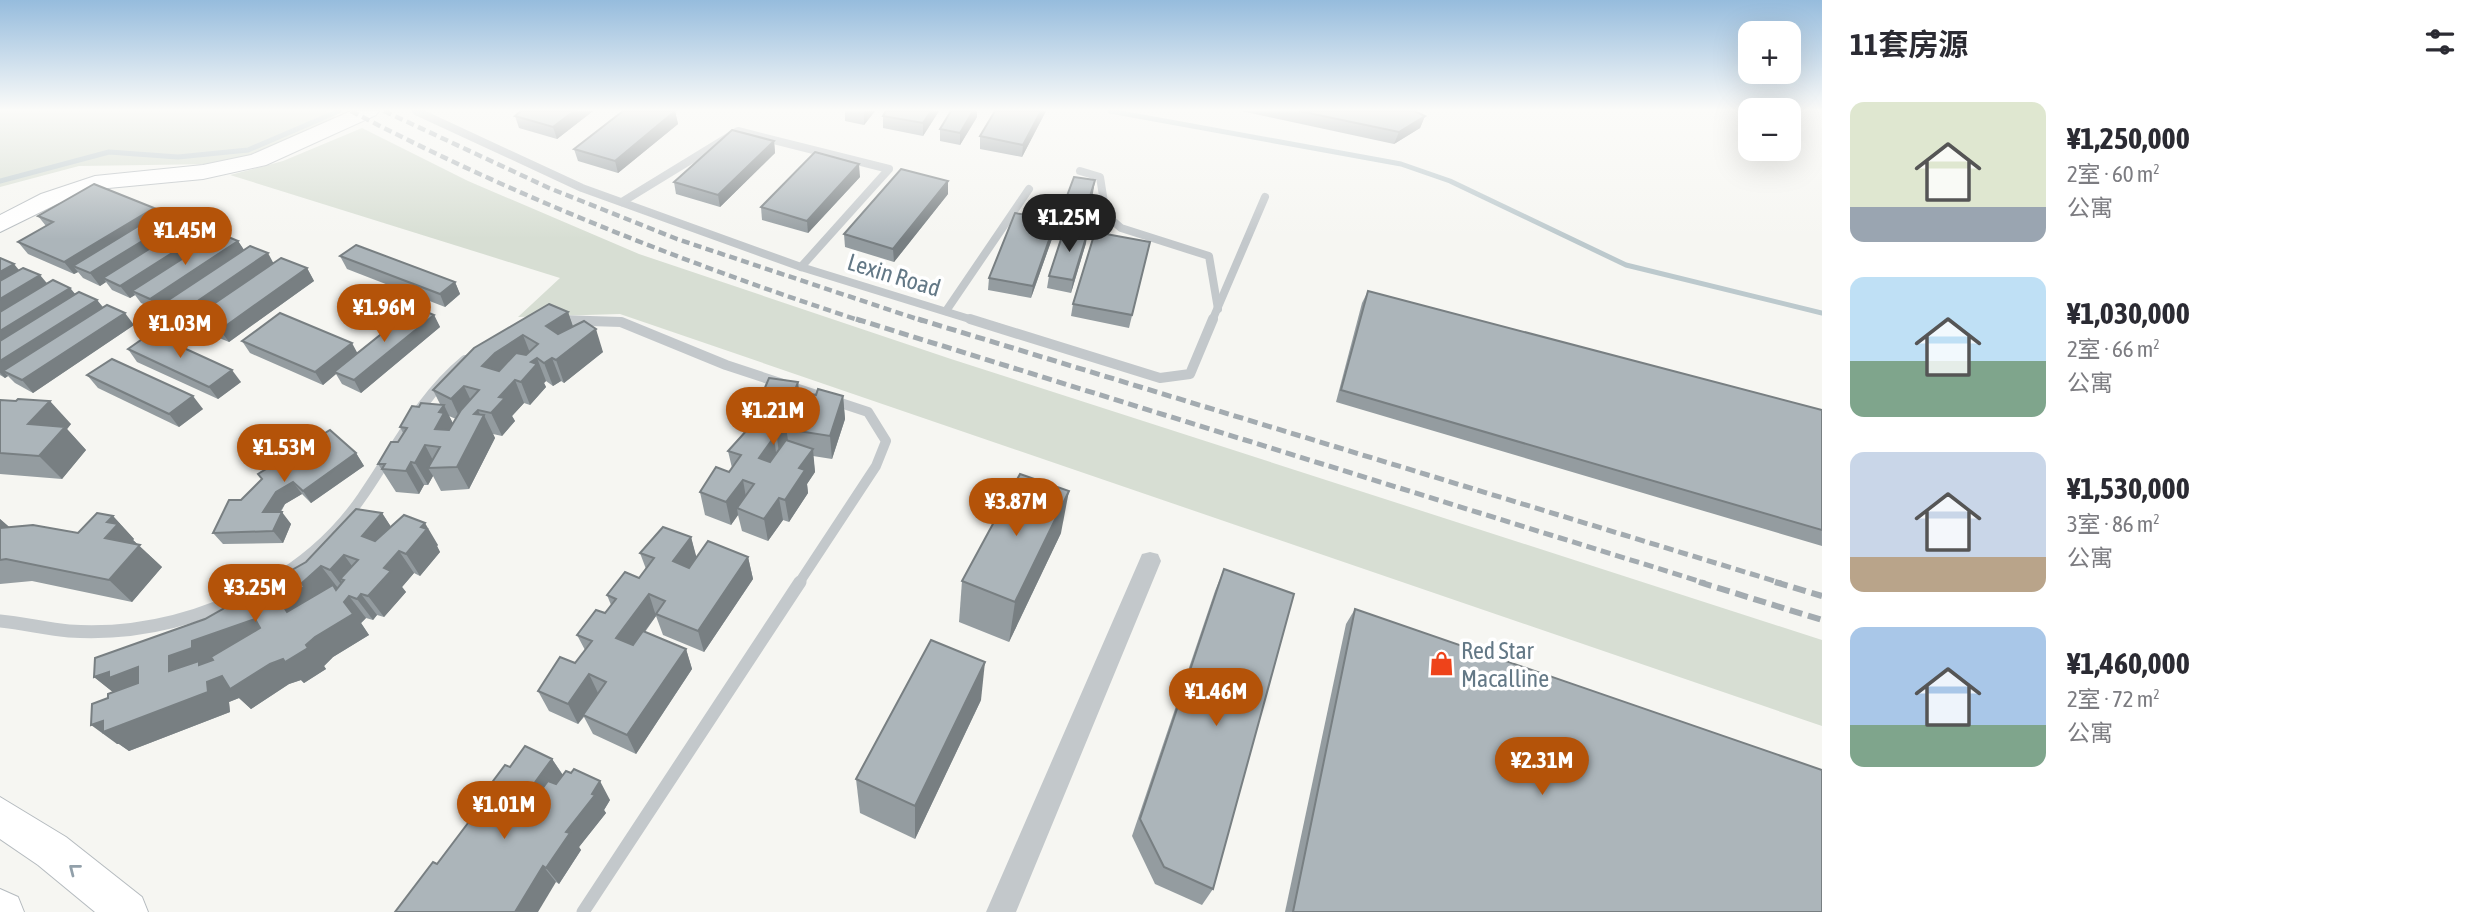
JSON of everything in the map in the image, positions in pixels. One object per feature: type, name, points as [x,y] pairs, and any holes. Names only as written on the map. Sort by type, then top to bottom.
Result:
[{"type":"street","points":[[0,225],[49,199],[96,183],[203,172],[258,160],[273,154]]},
{"type":"street","points":[[1001,912],[1150,561]]},
{"type":"street","points":[[0,816],[52,851],[127,912]]},
{"type":"lane","name":"Lexin Road","points":[[508,154],[582,188],[801,267],[1160,378],[1190,374],[1265,197]]},
{"type":"lane","points":[[622,202],[701,154]]},
{"type":"lane","points":[[801,267],[889,169],[828,154]]},
{"type":"lane","points":[[1080,171],[1100,177],[1106,215],[1121,228],[1209,256],[1218,309]]},
{"type":"lane","points":[[946,312],[1029,189]]},
{"type":"lane","points":[[542,320],[621,322],[726,365],[868,412],[886,441],[876,466],[583,912]]},
{"type":"lane","points":[[0,621],[81,631],[157,626],[211,610],[263,585],[309,554],[346,518],[424,397],[452,370],[477,352]]},
{"type":"shaded area","points":[[0,154],[254,154],[216,164],[79,166],[0,187]]},
{"type":"shaded area","points":[[301,154],[413,154],[468,181],[639,254],[951,359],[1822,640],[1822,726],[620,314],[518,317],[560,278],[230,175]]},
{"type":"building","points":[[590,154],[624,154],[615,161]]},
{"type":"building","points":[[706,154],[761,154],[718,195],[674,182]]},
{"type":"building","points":[[813,154],[859,164],[807,221],[761,207]]},
{"type":"building","points":[[901,169],[948,181],[893,249],[844,234]]},
{"type":"building","points":[[1074,177],[1095,180],[1084,216],[1061,212]]},
{"type":"building","points":[[94,184],[154,208],[64,262],[18,242],[53,222],[38,216]]},
{"type":"building","points":[[163,211],[180,218],[90,273],[73,266]]},
{"type":"building","points":[[1015,213],[1056,220],[1033,286],[989,278]]},
{"type":"building","points":[[192,222],[210,229],[120,286],[103,278]]},
{"type":"building","points":[[1065,227],[1088,231],[1073,280],[1049,276]]},
{"type":"building","points":[[1095,232],[1150,242],[1132,315],[1073,304]]},
{"type":"building","points":[[221,234],[238,241],[150,299],[132,291]]},
{"type":"building","points":[[356,245],[455,282],[440,294],[340,256]]},
{"type":"building","points":[[250,246],[268,253],[180,313],[161,305]]},
{"type":"building","points":[[0,258],[14,264],[0,272]]},
{"type":"building","points":[[281,258],[307,268],[220,330],[193,318]]},
{"type":"building","points":[[23,268],[40,275],[0,299],[0,281]]},
{"type":"building","points":[[53,280],[70,288],[0,331],[0,312]]},
{"type":"building","points":[[1368,291],[1822,410],[1822,530],[1341,390]]},
{"type":"building","points":[[79,292],[97,300],[0,361],[0,341]]},
{"type":"building","points":[[549,304],[568,312],[546,326],[558,334],[584,321],[596,329],[556,360],[552,358],[544,363],[537,358],[531,362],[537,364],[521,382],[515,380],[499,397],[505,398],[491,413],[478,410],[474,414],[484,415],[457,467],[428,468],[440,447],[425,445],[415,463],[411,462],[406,471],[382,469],[385,464],[378,464],[391,442],[398,442],[407,428],[400,427],[412,406],[419,407],[421,403],[444,405],[439,412],[444,413],[435,429],[449,430],[461,410],[479,390],[464,386],[451,399],[433,390],[474,348]],"holes":[[[523,335],[538,344],[526,355],[516,353],[499,371],[482,366],[495,353]]]},
{"type":"building","points":[[107,305],[125,313],[22,380],[3,371]]},
{"type":"building","points":[[415,307],[434,315],[354,380],[334,372]]},
{"type":"building","points":[[280,313],[352,343],[315,372],[242,341]]},
{"type":"building","points":[[151,333],[232,370],[209,387],[128,349]]},
{"type":"building","points":[[112,359],[193,396],[169,414],[87,375]]},
{"type":"building","points":[[769,378],[798,382],[790,403],[807,405],[811,394],[816,395],[818,389],[843,396],[830,436],[798,431],[802,420],[785,418],[776,430],[771,429],[769,436],[774,437],[759,458],[770,462],[786,440],[813,449],[799,468],[805,470],[785,500],[779,498],[764,519],[737,508],[754,484],[743,480],[726,502],[700,492],[716,467],[729,472],[741,455],[728,451],[748,429],[744,428],[757,396],[761,397]]},
{"type":"building","points":[[0,400],[50,401],[28,424],[65,427],[39,456],[0,453]]},
{"type":"building","points":[[330,430],[356,453],[303,491],[293,482],[276,492],[263,512],[282,512],[273,531],[213,533],[229,500],[241,500],[262,479],[258,474]]},
{"type":"building","points":[[1020,474],[1069,491],[1015,602],[962,581]]},
{"type":"building","points":[[356,509],[382,513],[362,536],[375,541],[404,515],[425,523],[421,527],[427,529],[406,554],[399,551],[384,568],[391,571],[368,596],[361,594],[357,599],[349,596],[344,602],[353,614],[315,637],[306,645],[308,648],[285,662],[283,659],[270,664],[230,689],[222,676],[207,682],[208,692],[103,732],[103,721],[91,725],[92,704],[108,698],[108,694],[138,683],[138,667],[109,678],[109,672],[94,677],[95,658],[205,619],[306,562]],"holes":[[[344,555],[358,560],[340,579],[344,580],[336,590],[333,585],[287,612],[282,604],[285,598],[304,587],[302,583],[321,566],[330,570]],[[255,619],[260,628],[211,657],[213,660],[199,665],[199,661],[169,671],[169,656],[192,648],[192,641]]]},
{"type":"building","points":[[97,513],[113,516],[107,522],[118,524],[105,538],[140,545],[109,580],[0,560],[0,528],[33,525],[78,533]]},
{"type":"building","points":[[663,527],[691,537],[673,561],[689,568],[708,541],[748,557],[698,631],[656,614],[665,601],[649,594],[616,638],[633,645],[643,631],[686,649],[627,735],[583,715],[606,682],[589,674],[568,704],[538,691],[560,657],[575,663],[592,641],[577,635],[596,610],[605,613],[616,599],[607,595],[625,572],[639,578],[654,558],[640,553]]},
{"type":"building","points":[[1224,569],[1294,594],[1213,889],[1164,867],[1140,819]]},
{"type":"building","name":"Red Star Macalline","points":[[1355,609],[1822,770],[1822,912],[1293,912]]},
{"type":"building","points":[[931,640],[985,662],[915,806],[856,779]]},
{"type":"building","points":[[525,746],[552,759],[533,785],[542,789],[548,781],[556,784],[566,771],[571,773],[574,769],[600,781],[592,794],[595,795],[566,832],[570,833],[546,868],[543,866],[515,912],[395,912],[433,862],[437,864],[471,819],[467,816],[505,765],[510,767]]},
{"type":"waterway","points":[[0,181],[103,154]]},
{"type":"waterway","points":[[131,154],[178,157],[212,154]]},
{"type":"waterway","points":[[1344,154],[1401,164],[1450,181],[1626,265],[1822,313]]},
{"type":"railway","points":[[437,154],[538,200],[666,252],[861,321]]},
{"type":"railway","points":[[475,154],[549,188],[677,239],[923,321]]},
{"type":"railway","points":[[856,319],[1705,583]]},
{"type":"railway","points":[[918,319],[1781,583]]},
{"type":"railway","points":[[1699,582],[1822,620]]},
{"type":"railway","points":[[1775,582],[1822,596]]},
{"type":"place","name":"Red Star Macalline","points":[[1441,664]]}]
